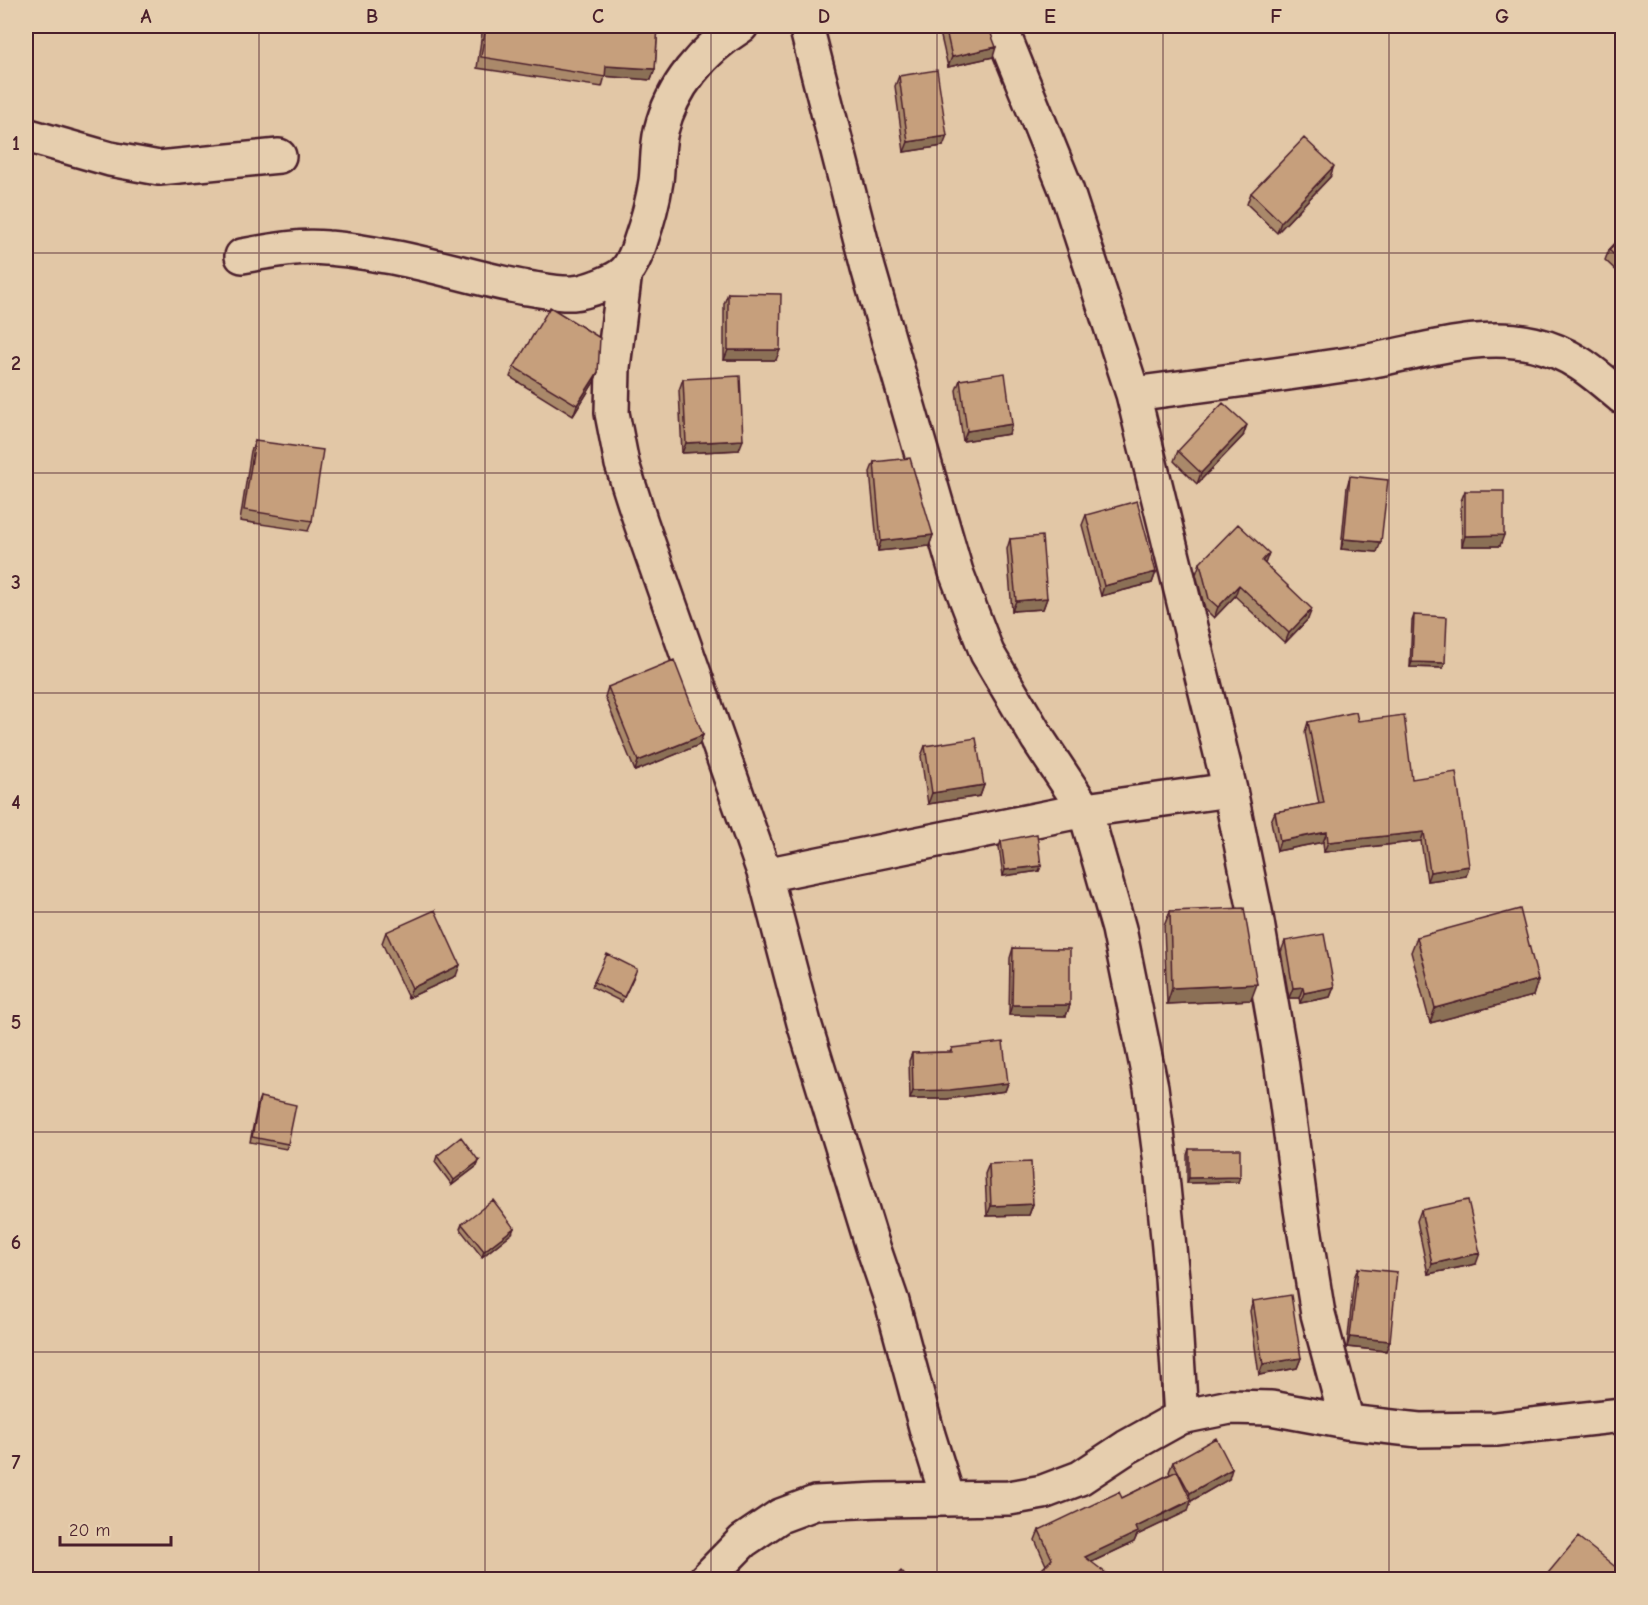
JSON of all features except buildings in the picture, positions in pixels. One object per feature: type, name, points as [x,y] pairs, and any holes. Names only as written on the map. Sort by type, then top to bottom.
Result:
[{"type":"street","points":[[741,26],[702,57],[684,79],[673,99],[662,130],[656,182],[643,234],[634,258],[625,272],[613,368],[612,413],[622,464],[641,523],[765,875],[804,1023],[892,1302],[948,1499]]},
{"type":"street","points":[[806,26],[868,268],[956,572],[987,653],[1085,810],[1119,929],[1151,1087],[1160,1156],[1170,1256],[1181,1417]]},
{"type":"street","points":[[1000,26],[1065,189],[1133,394],[1230,790],[1255,911],[1281,1060],[1318,1314],[1347,1422]]},
{"type":"street","points":[[26,135],[110,159],[159,168],[279,156]]},
{"type":"street","points":[[242,256],[288,248],[326,247],[388,256],[494,282],[573,293],[595,288],[625,272]]},
{"type":"street","points":[[1133,394],[1273,376],[1372,360],[1443,345],[1505,339],[1561,352],[1583,364],[1623,397]]},
{"type":"street","points":[[765,875],[1085,810],[1230,790]]},
{"type":"street","points":[[705,1580],[743,1541],[761,1528],[780,1516],[815,1503],[1009,1498],[1043,1492],[1080,1478],[1127,1447],[1181,1417],[1230,1407],[1271,1408],[1347,1422],[1419,1430],[1496,1429],[1623,1415]]}]
